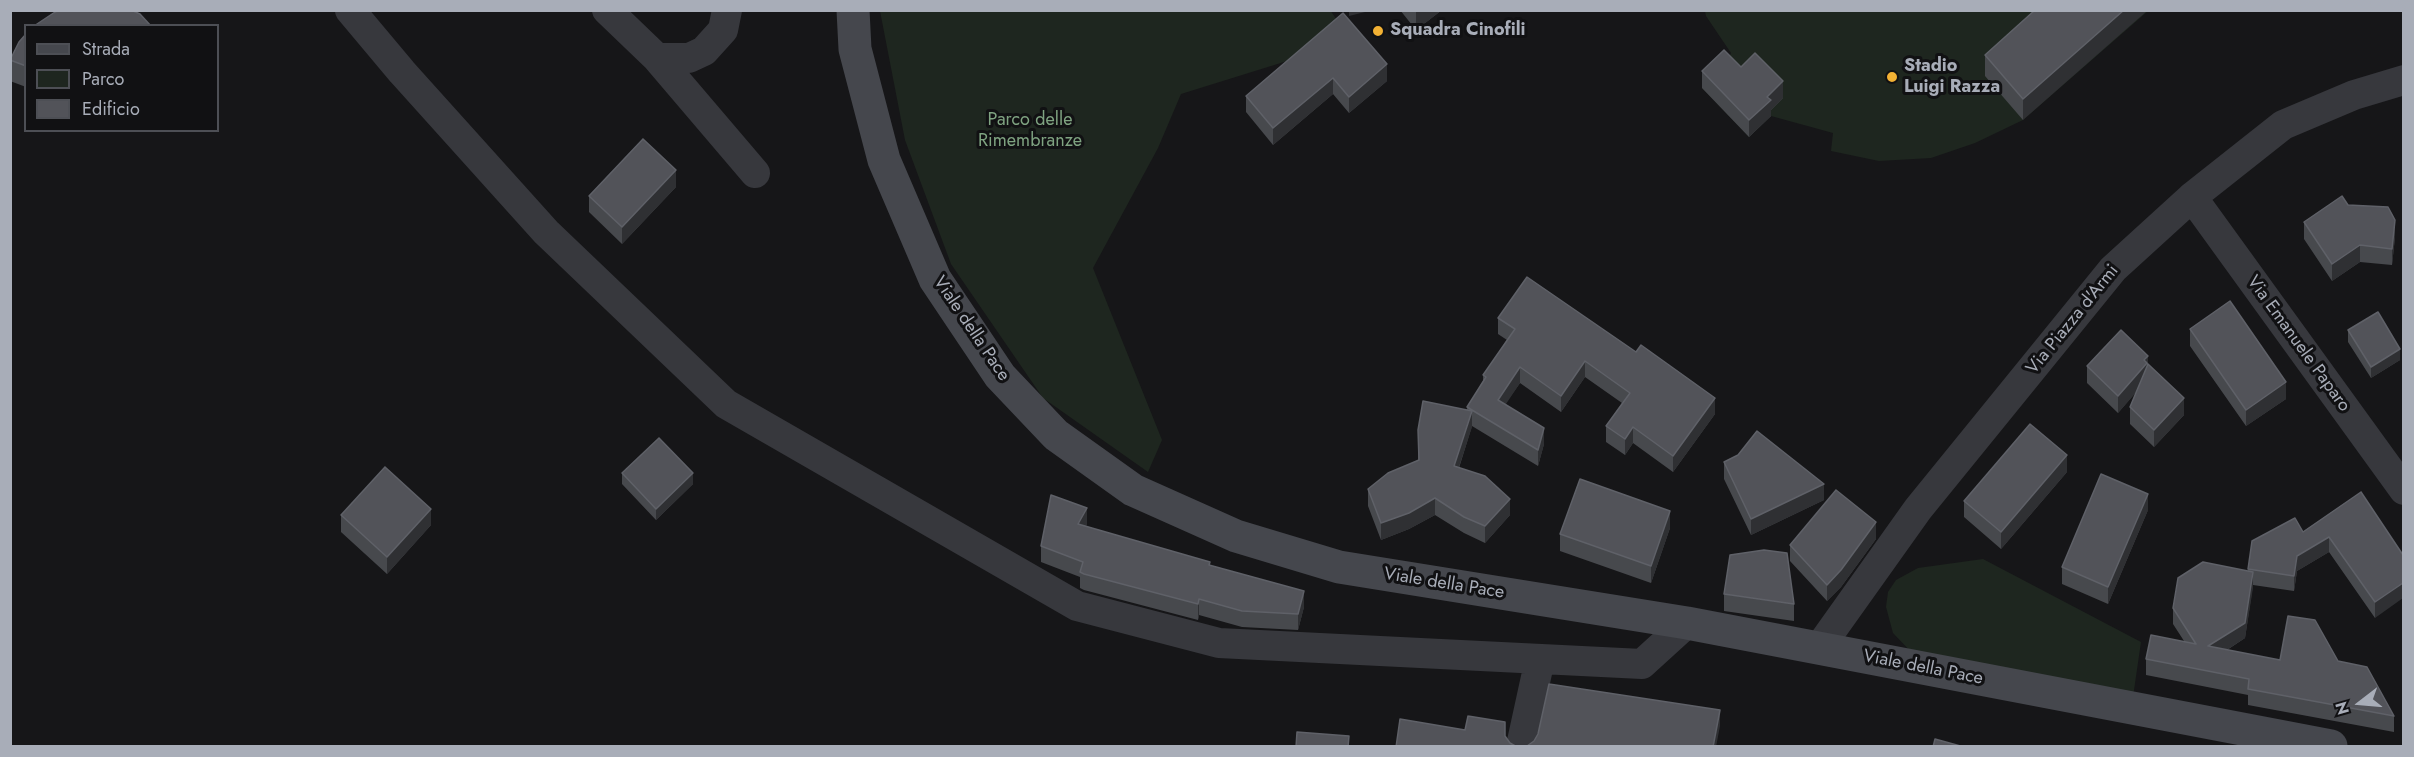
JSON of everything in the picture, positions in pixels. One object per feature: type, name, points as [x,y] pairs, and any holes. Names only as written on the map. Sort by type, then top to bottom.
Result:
[{"type":"main road","name":"Viale della Pace","points":[[853,10],[855,49],[884,160],[935,279],[1000,376],[1056,435],[1133,490],[1236,536],[1340,567],[1687,623],[2331,747]]},
{"type":"street","points":[[350,10],[402,72],[546,232],[726,404],[1077,606],[1219,643],[1642,664],[1687,623]]},
{"type":"street","points":[[607,10],[657,58],[755,172]]},
{"type":"street","points":[[657,58],[689,58],[704,51],[723,30],[727,10]]},
{"type":"street","name":"Via Piazza d'Armi","points":[[1819,648],[1918,509],[2113,269],[2192,197],[2283,125],[2354,95],[2403,80]]},
{"type":"street","name":"Via Emanuele Paparo","points":[[2192,197],[2403,490]]},
{"type":"street","points":[[1521,747],[1540,659]]},
{"type":"green space","name":"Parco delle Rimembranze","points":[[1330,10],[1343,29],[1316,52],[1181,94],[1158,148],[1093,268],[1162,440],[1148,472],[1043,398],[951,264],[905,140],[880,11]]},
{"type":"green space","name":"Stadio Luigi Razza","points":[[1705,11],[2148,11],[2023,120],[1975,143],[1931,158],[1879,161],[1831,151],[1833,133],[1771,116],[1749,137],[1702,88],[1724,67],[1731,53]]},
{"type":"green space","points":[[1983,559],[2141,642],[2133,697],[1914,655],[1893,633],[1886,607],[1888,592],[1896,580],[1918,568]]},
{"type":"building","points":[[59,10],[131,10],[140,14],[149,24],[37,24]]},
{"type":"building","points":[[2035,10],[2124,10],[2023,99],[1985,55]]},
{"type":"building","points":[[1343,13],[1387,64],[1349,97],[1333,78],[1273,128],[1246,96]]},
{"type":"building","points":[[24,36],[24,65],[10,60]]},
{"type":"building","points":[[1724,50],[1741,67],[1755,53],[1783,81],[1767,97],[1771,100],[1749,120],[1702,71]]},
{"type":"building","points":[[643,139],[676,170],[622,227],[589,196]]},
{"type":"building","points":[[2342,196],[2348,205],[2388,207],[2395,220],[2392,249],[2360,245],[2332,264],[2304,222]]},
{"type":"building","points":[[1527,277],[1636,352],[1641,345],[1715,398],[1673,456],[1633,427],[1625,439],[1606,426],[1630,393],[1585,361],[1561,396],[1520,367],[1498,400],[1544,428],[1538,450],[1467,407],[1486,377],[1483,375],[1515,329],[1498,318]]},
{"type":"building","points":[[2230,301],[2286,382],[2246,410],[2190,329]]},
{"type":"building","points":[[2378,312],[2400,349],[2371,367],[2348,330]]},
{"type":"building","points":[[2121,330],[2148,356],[2144,360],[2147,363],[2118,396],[2087,366]]},
{"type":"building","points":[[2148,364],[2184,398],[2154,430],[2130,407]]},
{"type":"building","points":[[1423,401],[1472,411],[1454,466],[1485,476],[1510,499],[1485,526],[1464,517],[1435,498],[1409,513],[1381,523],[1368,489],[1388,473],[1419,460],[1418,430]]},
{"type":"building","points":[[2030,424],[2067,455],[2001,532],[1964,501]]},
{"type":"building","points":[[1757,431],[1824,484],[1751,519],[1724,462],[1738,455]]},
{"type":"building","points":[[659,438],[693,473],[656,509],[622,473]]},
{"type":"building","points":[[385,467],[431,509],[387,557],[341,515]]},
{"type":"building","points":[[2101,474],[2148,494],[2108,587],[2062,567]]},
{"type":"building","points":[[1580,479],[1670,511],[1651,566],[1560,534]]},
{"type":"building","points":[[1836,490],[1876,522],[1841,570],[1827,585],[1790,545]]},
{"type":"building","points":[[2361,492],[2403,555],[2403,583],[2375,602],[2329,537],[2297,556],[2294,576],[2248,569],[2252,541],[2295,518],[2303,532]]},
{"type":"building","points":[[1051,495],[1087,508],[1078,524],[1210,562],[1209,565],[1304,591],[1298,614],[1242,611],[1199,599],[1198,604],[1084,574],[1080,572],[1083,562],[1041,546]]},
{"type":"building","points":[[1764,550],[1787,553],[1794,604],[1724,594],[1730,555]]},
{"type":"building","points":[[2203,562],[2253,572],[2245,623],[2208,646],[2280,660],[2288,616],[2315,620],[2338,661],[2367,667],[2394,716],[2248,689],[2249,679],[2146,659],[2151,635],[2196,644],[2173,608],[2178,578]]},
{"type":"building","points":[[1549,684],[1720,710],[1713,747],[1522,747],[1534,741],[1538,734]]},
{"type":"building","points":[[1468,716],[1505,722],[1505,736],[1517,747],[1396,747],[1400,719],[1465,730]]},
{"type":"building","points":[[1297,732],[1349,736],[1348,747],[1296,747]]},
{"type":"building","points":[[1935,739],[1964,747],[1933,747]]},
{"type":"place","name":"Squadra Cinofili","points":[[1378,31]]},
{"type":"place","name":"Stadio Luigi Razza","points":[[1892,77]]}]
